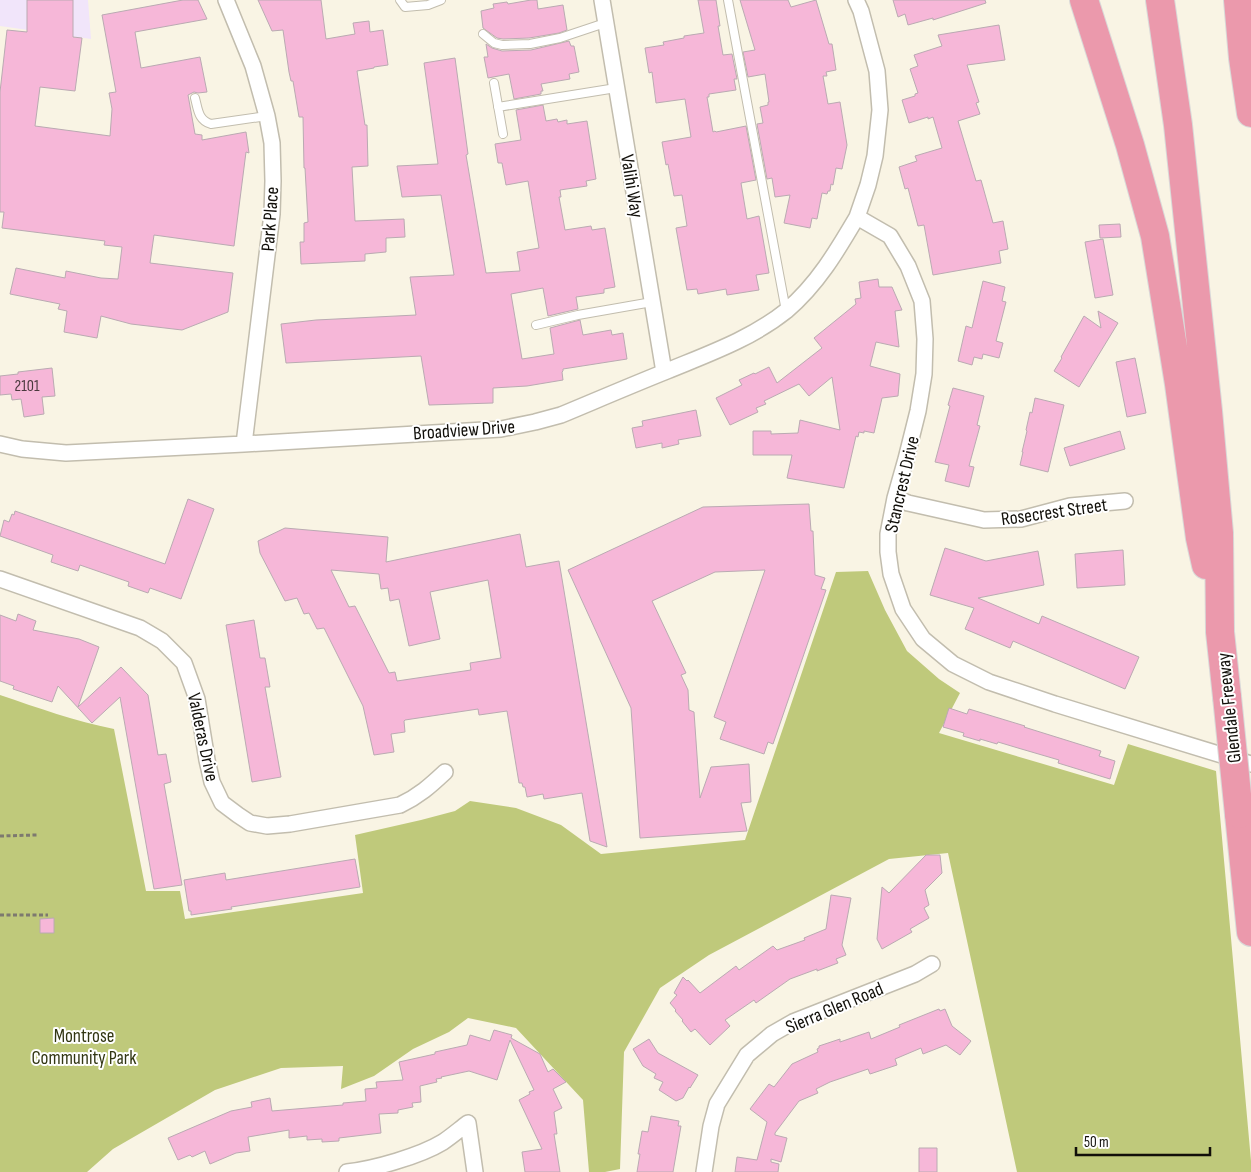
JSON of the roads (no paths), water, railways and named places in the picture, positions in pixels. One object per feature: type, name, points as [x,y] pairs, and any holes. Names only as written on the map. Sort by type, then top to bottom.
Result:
[{"type":"highway","points":[[1084,0],[1130,144],[1155,236],[1179,384],[1200,538],[1220,632]]},
{"type":"highway","points":[[1160,0],[1178,126],[1207,402],[1219,533],[1220,632]]},
{"type":"highway","points":[[1238,0],[1243,58],[1251,113]]},
{"type":"highway","name":"Glendale Freeway","points":[[1220,632],[1251,932]]},
{"type":"street","name":"Park Place","points":[[226,0],[253,66],[267,116],[272,143],[272,214],[244,444]]},
{"type":"street","name":"Valihi Way","points":[[602,0],[664,372]]},
{"type":"street","points":[[856,0],[861,11],[877,71],[880,110],[876,156],[857,217]]},
{"type":"street","name":"Broadview Drive","points":[[0,444],[22,449],[66,452],[501,429],[535,422],[561,415],[713,352],[752,333],[786,311],[807,290],[837,252],[857,217]]},
{"type":"street","name":"Stancrest Drive","points":[[857,217],[890,236],[908,266],[922,301],[925,339],[924,374],[918,411],[895,498],[888,534],[888,552],[891,574],[903,609],[923,639],[953,664],[989,682],[1251,764]]},
{"type":"street","name":"Rosecrest Street","points":[[895,498],[908,503],[984,520],[1021,519],[1070,506],[1125,501]]},
{"type":"street","name":"Valderas Drive","points":[[0,579],[140,628],[162,641],[184,663],[191,680],[197,699],[212,782],[222,803],[238,816],[250,822],[267,826],[290,824],[400,805],[425,791],[445,772]]},
{"type":"street","name":"Sierra Glen Road","points":[[704,1172],[711,1126],[717,1104],[747,1056],[772,1034],[793,1022],[915,974],[932,964]]},
{"type":"street","points":[[347,1172],[397,1161],[420,1152],[442,1142],[468,1123],[475,1172]]},
{"type":"lane","points":[[400,0],[405,7],[428,5],[441,0]]},
{"type":"lane","points":[[728,0],[786,311]]},
{"type":"lane","points":[[483,34],[494,43],[502,45],[530,44],[560,38],[605,23]]},
{"type":"lane","points":[[494,83],[503,134]]},
{"type":"lane","points":[[498,107],[616,88]]},
{"type":"lane","points":[[195,98],[200,117],[204,122],[210,124],[267,116]]},
{"type":"lane","points":[[536,324],[652,302]]},
{"type":"park label","name":"Montrose Community Park","points":[[84,1046]]}]
